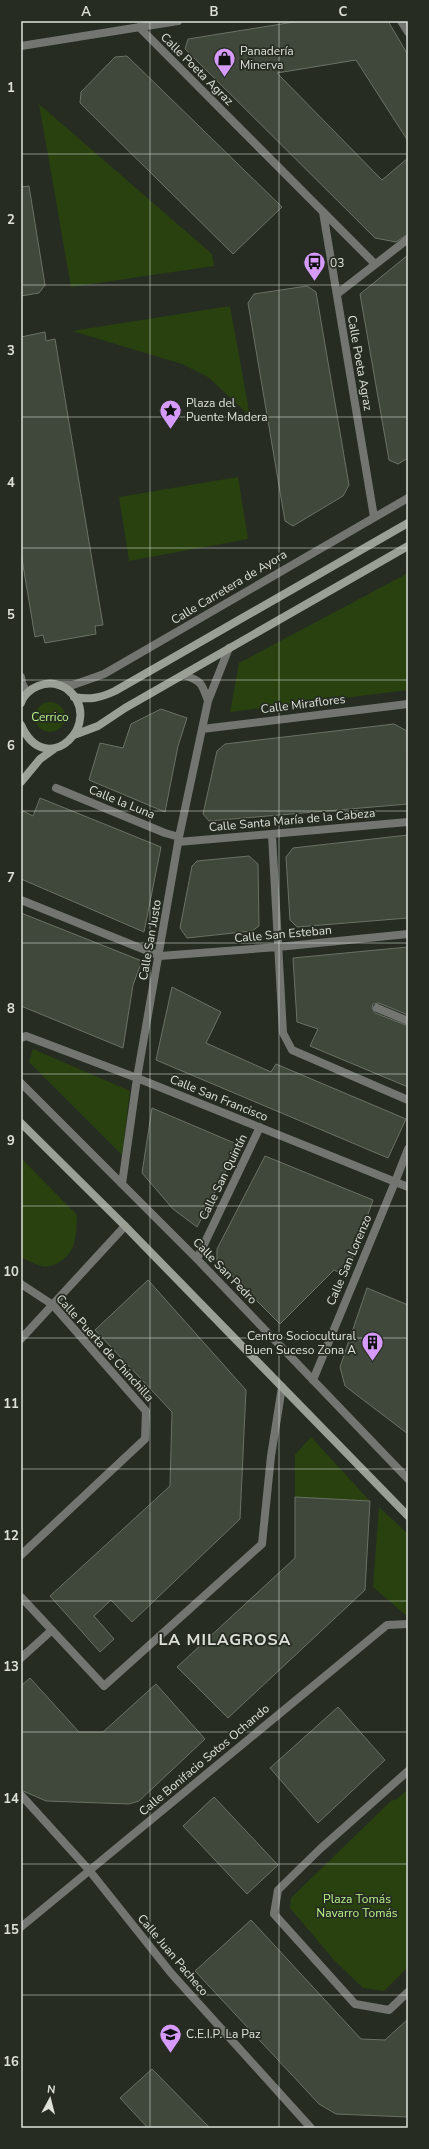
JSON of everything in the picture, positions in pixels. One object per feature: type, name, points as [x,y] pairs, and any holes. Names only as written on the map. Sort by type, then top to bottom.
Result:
[{"type":"main road","points":[[74,697],[89,699],[99,698],[115,691],[408,523]]},
{"type":"main road","points":[[74,735],[98,726],[125,708],[408,546]]},
{"type":"main road","points":[[21,703],[27,693],[35,687],[46,683],[59,685],[70,692],[74,697],[80,712],[80,720],[74,735],[65,744],[54,749],[40,759],[21,782]]},
{"type":"main road","points":[[22,730],[28,739],[38,745],[44,748],[54,749]]},
{"type":"main road","points":[[21,1123],[125,1226],[408,1516]]},
{"type":"street","points":[[21,46],[178,21]]},
{"type":"street","points":[[401,21],[408,32]]},
{"type":"street","name":"Calle Poeta Agraz","points":[[139,27],[375,264]]},
{"type":"street","name":"Calle Poeta Agraz","points":[[323,212],[374,517]]},
{"type":"street","points":[[337,294],[408,239]]},
{"type":"street","name":"Calle Carretera de Ayora","points":[[59,685],[73,685],[104,674],[408,498]]},
{"type":"street","name":"Calle San Justo","points":[[122,1184],[137,1078],[160,956],[179,839],[208,702],[230,648]]},
{"type":"street","points":[[184,675],[198,680],[204,688],[208,702]]},
{"type":"street","points":[[21,677],[27,693]]},
{"type":"street","name":"Calle Miraflores","points":[[202,729],[408,704]]},
{"type":"street","name":"Calle la Luna","points":[[56,788],[179,839]]},
{"type":"street","name":"Calle Santa María de la Cabeza","points":[[179,839],[272,835],[408,822]]},
{"type":"street","points":[[272,835],[283,1033],[292,1050],[408,1100]]},
{"type":"street","points":[[21,900],[160,956]]},
{"type":"street","name":"Calle San Esteban","points":[[160,956],[278,947],[408,934]]},
{"type":"street","points":[[378,1008],[408,1021]]},
{"type":"street","name":"Calle San Francisco","points":[[21,1038],[26,1036],[137,1078],[408,1187]]},
{"type":"street","name":"Calle San Pedro","points":[[21,1083],[197,1259],[408,1479]]},
{"type":"street","name":"Calle San Quintín","points":[[197,1259],[260,1127]]},
{"type":"street","name":"Calle San Lorenzo","points":[[312,1380],[408,1148]]},
{"type":"street","points":[[21,1339],[125,1226]]},
{"type":"street","name":"Calle Puerta de Chinchilla","points":[[21,1284],[53,1305],[146,1411],[145,1439],[21,1556]]},
{"type":"street","points":[[21,1597],[104,1686],[262,1544],[271,1456],[282,1387]]},
{"type":"street","name":"Calle Bonifacio Sotos Ochando","points":[[21,1927],[387,1625],[408,1624]]},
{"type":"street","points":[[21,1658],[52,1630]]},
{"type":"street","points":[[408,1771],[320,1849],[278,1890],[274,1914],[355,2004],[389,2010],[408,1992]]},
{"type":"street","name":"Calle Juan Pacheco","points":[[21,1795],[89,1870],[171,1973],[311,2128]]},
{"type":"green space","points":[[39,104],[212,254],[214,266],[71,287]]},
{"type":"green space","points":[[230,306],[250,416],[208,377],[182,364],[72,331]]},
{"type":"green space","points":[[238,477],[248,539],[129,561],[119,497]]},
{"type":"green space","points":[[408,573],[408,690],[230,712],[239,663]]},
{"type":"green space","name":"Cerrico","points":[[50,702],[61,706],[65,717],[61,728],[50,732],[39,728],[35,717],[39,706]]},
{"type":"green space","points":[[33,1049],[130,1091],[122,1155],[29,1062]]},
{"type":"green space","points":[[21,1158],[77,1215],[72,1250],[63,1260],[51,1266],[41,1266],[21,1257]]},
{"type":"green space","points":[[311,1437],[370,1501],[295,1497],[295,1455]]},
{"type":"green space","points":[[379,1507],[408,1534],[408,1617],[373,1587]]},
{"type":"green space","name":"Plaza Tomás Navarro Tomás","points":[[408,1789],[408,1967],[384,1991],[363,1988],[334,1960],[290,1908],[291,1898],[391,1801],[397,1799]]},
{"type":"building","points":[[300,21],[388,21],[408,55],[408,141],[356,60],[277,73],[382,180],[408,158],[408,234],[396,242],[375,238],[185,49],[188,39]]},
{"type":"building","points":[[127,56],[282,207],[233,254],[80,103],[81,92],[115,57]]},
{"type":"building","points":[[29,186],[45,285],[39,293],[21,296],[21,187]]},
{"type":"building","points":[[408,255],[408,458],[398,464],[389,460],[360,294]]},
{"type":"building","points":[[307,286],[316,292],[349,485],[343,496],[293,526],[285,521],[248,303],[254,294]]},
{"type":"building","points":[[45,332],[46,341],[55,339],[103,625],[95,626],[96,634],[45,643],[43,635],[35,637],[21,553],[21,337]]},
{"type":"building","points":[[161,709],[187,718],[178,746],[165,812],[89,780],[100,743],[123,748],[131,724]]},
{"type":"building","points":[[394,724],[407,731],[408,804],[209,821],[203,814],[217,751],[225,744]]},
{"type":"building","points":[[40,798],[161,847],[144,932],[21,879],[21,810],[33,816]]},
{"type":"building","points":[[408,835],[408,918],[297,927],[290,920],[286,857],[293,848]]},
{"type":"building","points":[[249,856],[258,864],[259,926],[252,931],[187,938],[180,928],[192,866],[197,861]]},
{"type":"building","points":[[21,913],[142,961],[133,985],[123,1048],[21,1006]]},
{"type":"building","points":[[408,947],[408,1015],[379,1003],[373,1004],[372,1008],[375,1013],[408,1026],[408,1087],[310,1046],[318,1029],[297,1022],[293,958]]},
{"type":"building","points":[[172,987],[221,1012],[206,1043],[271,1072],[276,1064],[406,1119],[388,1158],[156,1060]]},
{"type":"building","points":[[152,1108],[239,1145],[197,1227],[173,1209],[142,1173]]},
{"type":"building","points":[[265,1156],[373,1200],[346,1276],[334,1270],[280,1324],[217,1261],[217,1249]]},
{"type":"building","points":[[148,1280],[246,1390],[240,1519],[132,1622],[111,1600],[94,1616],[114,1639],[100,1652],[50,1596],[170,1486],[172,1412],[95,1330]]},
{"type":"building","name":"Centro Sociocultural Buen Suceso Zona A","points":[[367,1288],[408,1305],[408,1434],[345,1386],[340,1367]]},
{"type":"building","points":[[295,1497],[370,1501],[365,1590],[228,1718],[177,1667],[295,1558]]},
{"type":"building","points":[[30,1678],[79,1732],[103,1732],[156,1684],[205,1739],[139,1801],[129,1804],[46,1801],[21,1790],[21,1686]]},
{"type":"building","points":[[338,1707],[385,1760],[318,1823],[270,1768]]},
{"type":"building","points":[[214,1797],[278,1865],[247,1894],[183,1826]]},
{"type":"building","points":[[251,1920],[361,2039],[385,2040],[408,2019],[408,2117],[336,2114],[319,2104],[195,1971]]},
{"type":"building","points":[[152,2069],[210,2128],[148,2128],[120,2098]]},
{"type":"place","name":"Panadería Minerva","points":[[225,78]]},
{"type":"place","name":"03","points":[[315,282]]},
{"type":"place","name":"Plaza del Puente Madera","points":[[171,430]]},
{"type":"place","name":"Centro Sociocultural Buen Suceso Zona A","points":[[372,1362]]},
{"type":"place","name":"C.E.I.P. La Paz","points":[[170,2054]]},
{"type":"district","name":"LA MILAGROSA","points":[[225,1640]]}]
